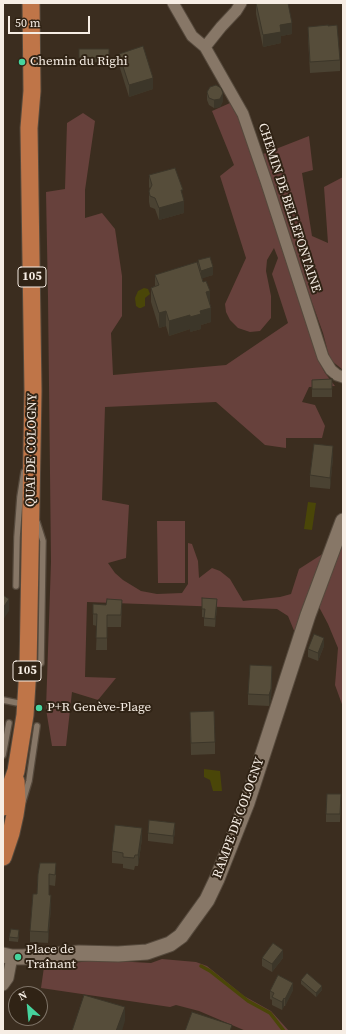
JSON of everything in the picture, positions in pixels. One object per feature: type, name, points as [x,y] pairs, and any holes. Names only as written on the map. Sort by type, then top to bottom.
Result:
[{"type":"main road","name":"QUAI DE COLOGNY","points":[[3,857],[11,833],[17,802],[16,771],[26,705],[31,499],[33,391],[29,128],[32,92],[21,3]]},
{"type":"main road","name":"QUAI DE COLOGNY","points":[[27,47],[31,3]]},
{"type":"main road","name":"QUAI DE COLOGNY","points":[[3,807],[16,771]]},
{"type":"street","name":"CHEMIN DE BELLEFONTAINE","points":[[173,3],[192,36],[205,47],[243,114],[323,358],[331,370],[343,377]]},
{"type":"street","points":[[205,47],[241,3]]},
{"type":"street","name":"RAMPE DE COLOGNY","points":[[6,959],[79,953],[118,954],[147,952],[170,944],[181,936],[207,900],[220,872],[247,802],[308,615],[343,521]]},
{"type":"street","points":[[6,959],[6,981]]},
{"type":"lane","points":[[16,586],[17,537],[20,497],[32,426]]},
{"type":"lane","points":[[31,499],[43,541],[42,663]]},
{"type":"lane","points":[[3,700],[26,705]]},
{"type":"lane","points":[[3,755],[9,723]]},
{"type":"lane","points":[[11,833],[20,812],[26,792],[37,726]]},
{"type":"shaded area","points":[[230,103],[243,126],[319,362],[335,386],[309,387],[302,402],[315,405],[325,426],[322,438],[286,438],[286,448],[265,445],[216,402],[105,407],[102,500],[129,505],[126,558],[108,563],[115,573],[123,580],[141,591],[157,594],[182,593],[188,584],[188,543],[192,544],[198,561],[199,578],[212,568],[220,571],[230,579],[243,601],[280,597],[291,594],[299,569],[324,553],[295,633],[288,616],[277,609],[87,602],[85,677],[116,678],[98,700],[72,692],[66,746],[52,746],[46,709],[51,562],[46,192],[65,189],[67,123],[83,113],[95,121],[85,190],[85,218],[102,213],[115,229],[122,276],[122,316],[111,333],[113,375],[226,365],[288,323],[272,274],[278,258],[274,248],[267,260],[266,271],[271,296],[271,318],[260,331],[250,332],[238,328],[230,320],[226,312],[225,304],[246,258],[220,176],[234,165],[212,111]]},
{"type":"shaded area","points":[[309,136],[313,170],[302,173],[312,236],[328,243],[324,187],[343,177],[343,370],[332,361],[329,356],[323,333],[290,241],[263,154]]},
{"type":"shaded area","points":[[144,288],[148,289],[150,294],[145,298],[145,306],[139,308],[136,306],[135,298],[138,291]]},
{"type":"shaded area","points":[[308,502],[316,503],[312,530],[304,529]]},
{"type":"shaded area","points":[[157,521],[185,521],[185,583],[158,583]]},
{"type":"shaded area","points":[[343,543],[343,707],[335,685],[338,648],[319,607]]},
{"type":"shaded area","points":[[204,769],[220,771],[222,791],[213,791],[210,780],[204,777]]},
{"type":"shaded area","points":[[162,959],[196,962],[207,966],[244,996],[271,1011],[289,1031],[246,1031],[199,1011],[176,1005],[170,1007],[48,989],[48,986],[41,986],[44,967],[96,960],[151,963]]},
{"type":"building","points":[[256,3],[288,3],[292,23],[280,25],[281,32],[263,35]]},
{"type":"building","points":[[337,25],[340,60],[310,62],[308,27]]},
{"type":"building","points":[[143,46],[153,78],[129,85],[119,54]]},
{"type":"building","points":[[79,49],[109,49],[109,58],[79,58]]},
{"type":"building","points":[[216,85],[221,88],[223,93],[220,99],[214,100],[209,98],[207,92],[210,87]]},
{"type":"building","points":[[175,168],[183,190],[181,190],[184,201],[159,208],[155,198],[150,196],[149,191],[152,185],[149,175]]},
{"type":"building","points":[[210,257],[213,267],[201,271],[198,260]]},
{"type":"building","points":[[197,262],[203,282],[206,281],[210,291],[206,292],[211,308],[200,311],[201,314],[190,317],[190,315],[169,321],[166,311],[159,313],[151,288],[159,285],[155,275]]},
{"type":"building","points":[[332,379],[332,389],[312,389],[312,380]]},
{"type":"building","points":[[314,444],[333,446],[330,478],[310,475]]},
{"type":"building","points":[[3,595],[9,599],[3,608]]},
{"type":"building","points":[[202,598],[217,599],[215,619],[204,618],[205,609],[202,609]]},
{"type":"building","points":[[107,599],[122,600],[121,615],[107,615],[107,638],[96,638],[97,614],[93,614],[93,604],[106,605]]},
{"type":"building","points":[[314,634],[324,638],[318,653],[308,649]]},
{"type":"building","points":[[250,665],[272,666],[271,689],[269,695],[248,694]]},
{"type":"building","points":[[214,711],[215,742],[191,743],[190,712]]},
{"type":"building","points":[[327,794],[341,794],[340,814],[326,814]]},
{"type":"building","points":[[149,820],[175,823],[173,836],[148,833]]},
{"type":"building","points":[[115,825],[142,828],[138,855],[135,855],[134,858],[123,857],[123,853],[112,851]]},
{"type":"building","points":[[40,863],[56,863],[55,875],[49,874],[49,895],[51,895],[48,932],[30,931],[33,894],[37,894]]},
{"type":"building","points":[[11,929],[19,930],[18,938],[9,937]]},
{"type":"building","points":[[273,943],[283,950],[272,964],[262,958]]},
{"type":"building","points":[[307,973],[322,986],[316,993],[301,980]]},
{"type":"building","points":[[278,975],[293,983],[282,1002],[272,997],[274,993],[270,991]]},
{"type":"building","points":[[84,995],[125,1007],[116,1031],[72,1031]]},
{"type":"building","points":[[192,1012],[232,1025],[230,1031],[185,1031]]},
{"type":"waterway","points":[[201,966],[210,971],[248,1001],[270,1013],[284,1031]]},
{"type":"place","name":"Chemin du Righi","points":[[22,62]]},
{"type":"place","name":"P+R Genève-Plage","points":[[39,708]]},
{"type":"place","name":"Place de Traînant","points":[[18,957]]}]
